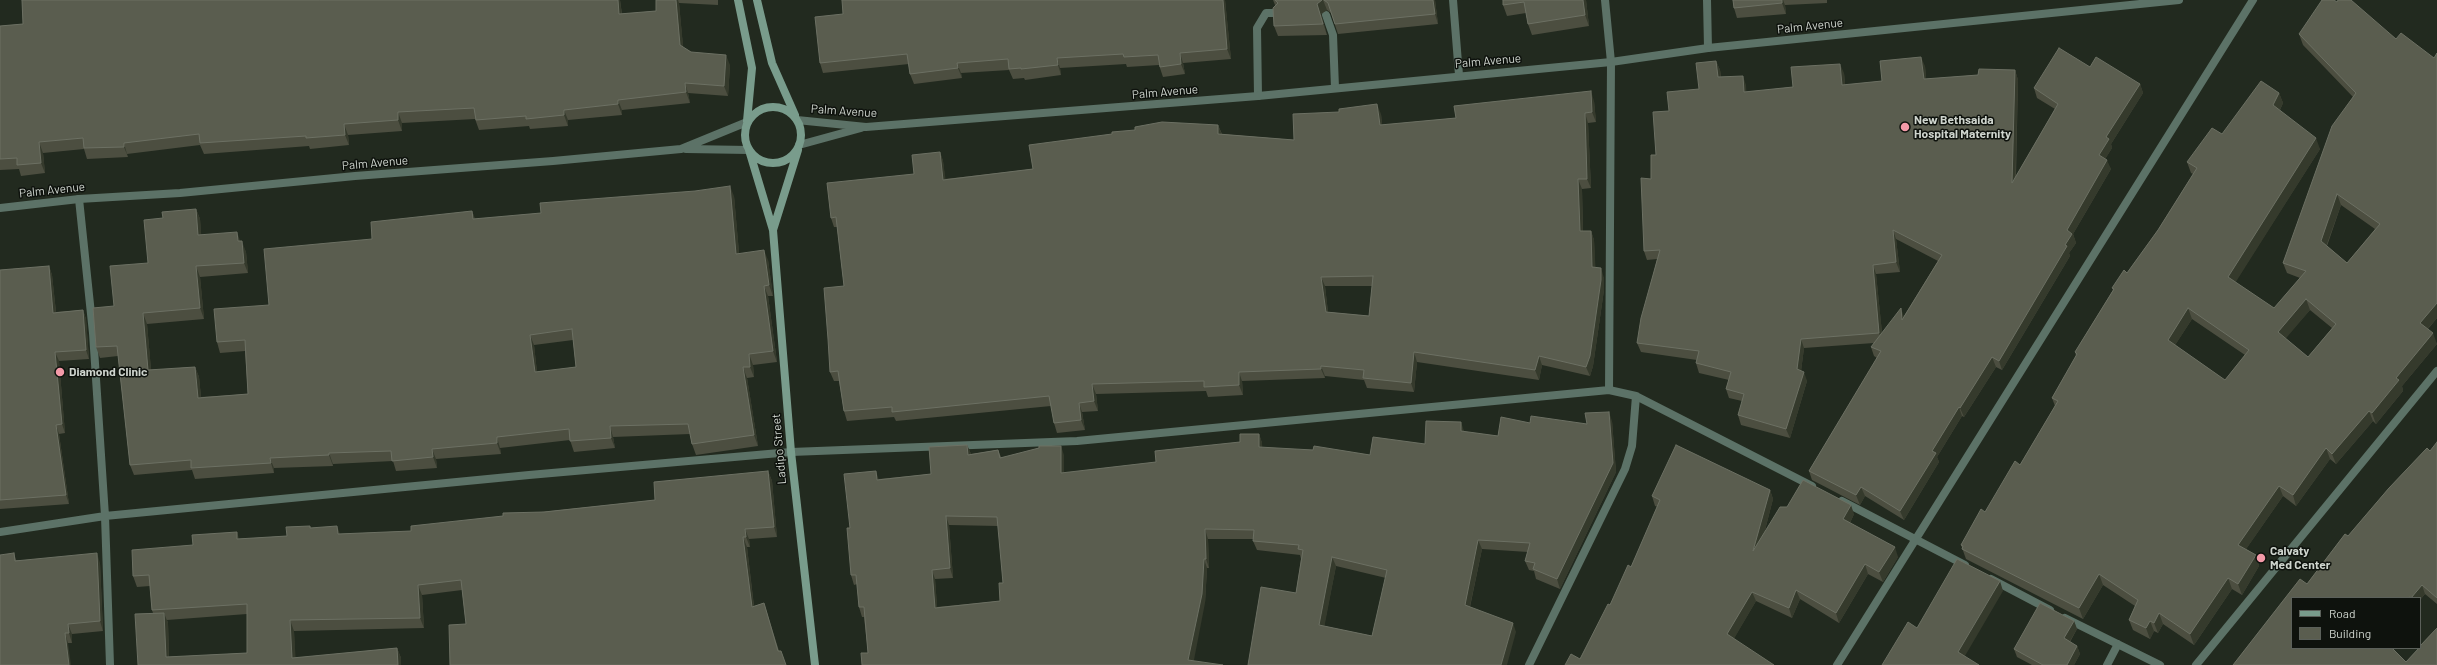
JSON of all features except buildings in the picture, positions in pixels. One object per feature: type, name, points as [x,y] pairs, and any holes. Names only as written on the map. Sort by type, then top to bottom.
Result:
[{"type":"main road","points":[[738,0],[752,68],[745,141],[749,150],[762,161],[776,162],[788,158],[799,145],[800,128],[772,63],[757,0]]},
{"type":"main road","points":[[747,122],[752,115],[767,107],[784,109],[797,120]]},
{"type":"main road","name":"Ladipo Street","points":[[773,230],[799,145]]},
{"type":"main road","name":"Ladipo Street","points":[[749,150],[773,230],[791,452],[815,665]]},
{"type":"street","points":[[1453,0],[1459,75]]},
{"type":"street","points":[[1605,0],[1611,62],[1609,390]]},
{"type":"street","points":[[1707,0],[1708,48]]},
{"type":"street","name":"Palm Avenue","points":[[797,120],[866,127],[1258,96],[1459,75],[1611,62],[1708,48],[2179,0]]},
{"type":"street","points":[[1837,665],[1915,538],[2253,0]]},
{"type":"street","points":[[1258,96],[1257,28],[1266,14],[1276,13]]},
{"type":"street","points":[[1326,15],[1333,35],[1335,88]]},
{"type":"street","name":"Palm Avenue","points":[[0,208],[79,199],[180,193],[355,176],[553,161],[681,149],[747,122]]},
{"type":"street","points":[[799,145],[866,127]]},
{"type":"street","points":[[681,149],[749,150]]},
{"type":"street","points":[[79,199],[93,333],[105,516],[110,665]]},
{"type":"street","points":[[2196,665],[2437,371]]},
{"type":"street","points":[[0,532],[105,516],[529,475],[791,452],[1077,441],[1609,390],[1636,396],[1818,489]]},
{"type":"street","points":[[1529,665],[1625,469],[1632,446],[1636,396]]},
{"type":"street","points":[[1831,496],[2160,665]]},
{"type":"street","points":[[2107,665],[2118,644]]},
{"type":"place","name":"New Bethsaida Hospital Maternity","points":[[1905,127]]},
{"type":"place","name":"Diamond Clinic","points":[[60,372]]},
{"type":"place","name":"Calvaty Med Center","points":[[2261,558]]}]
